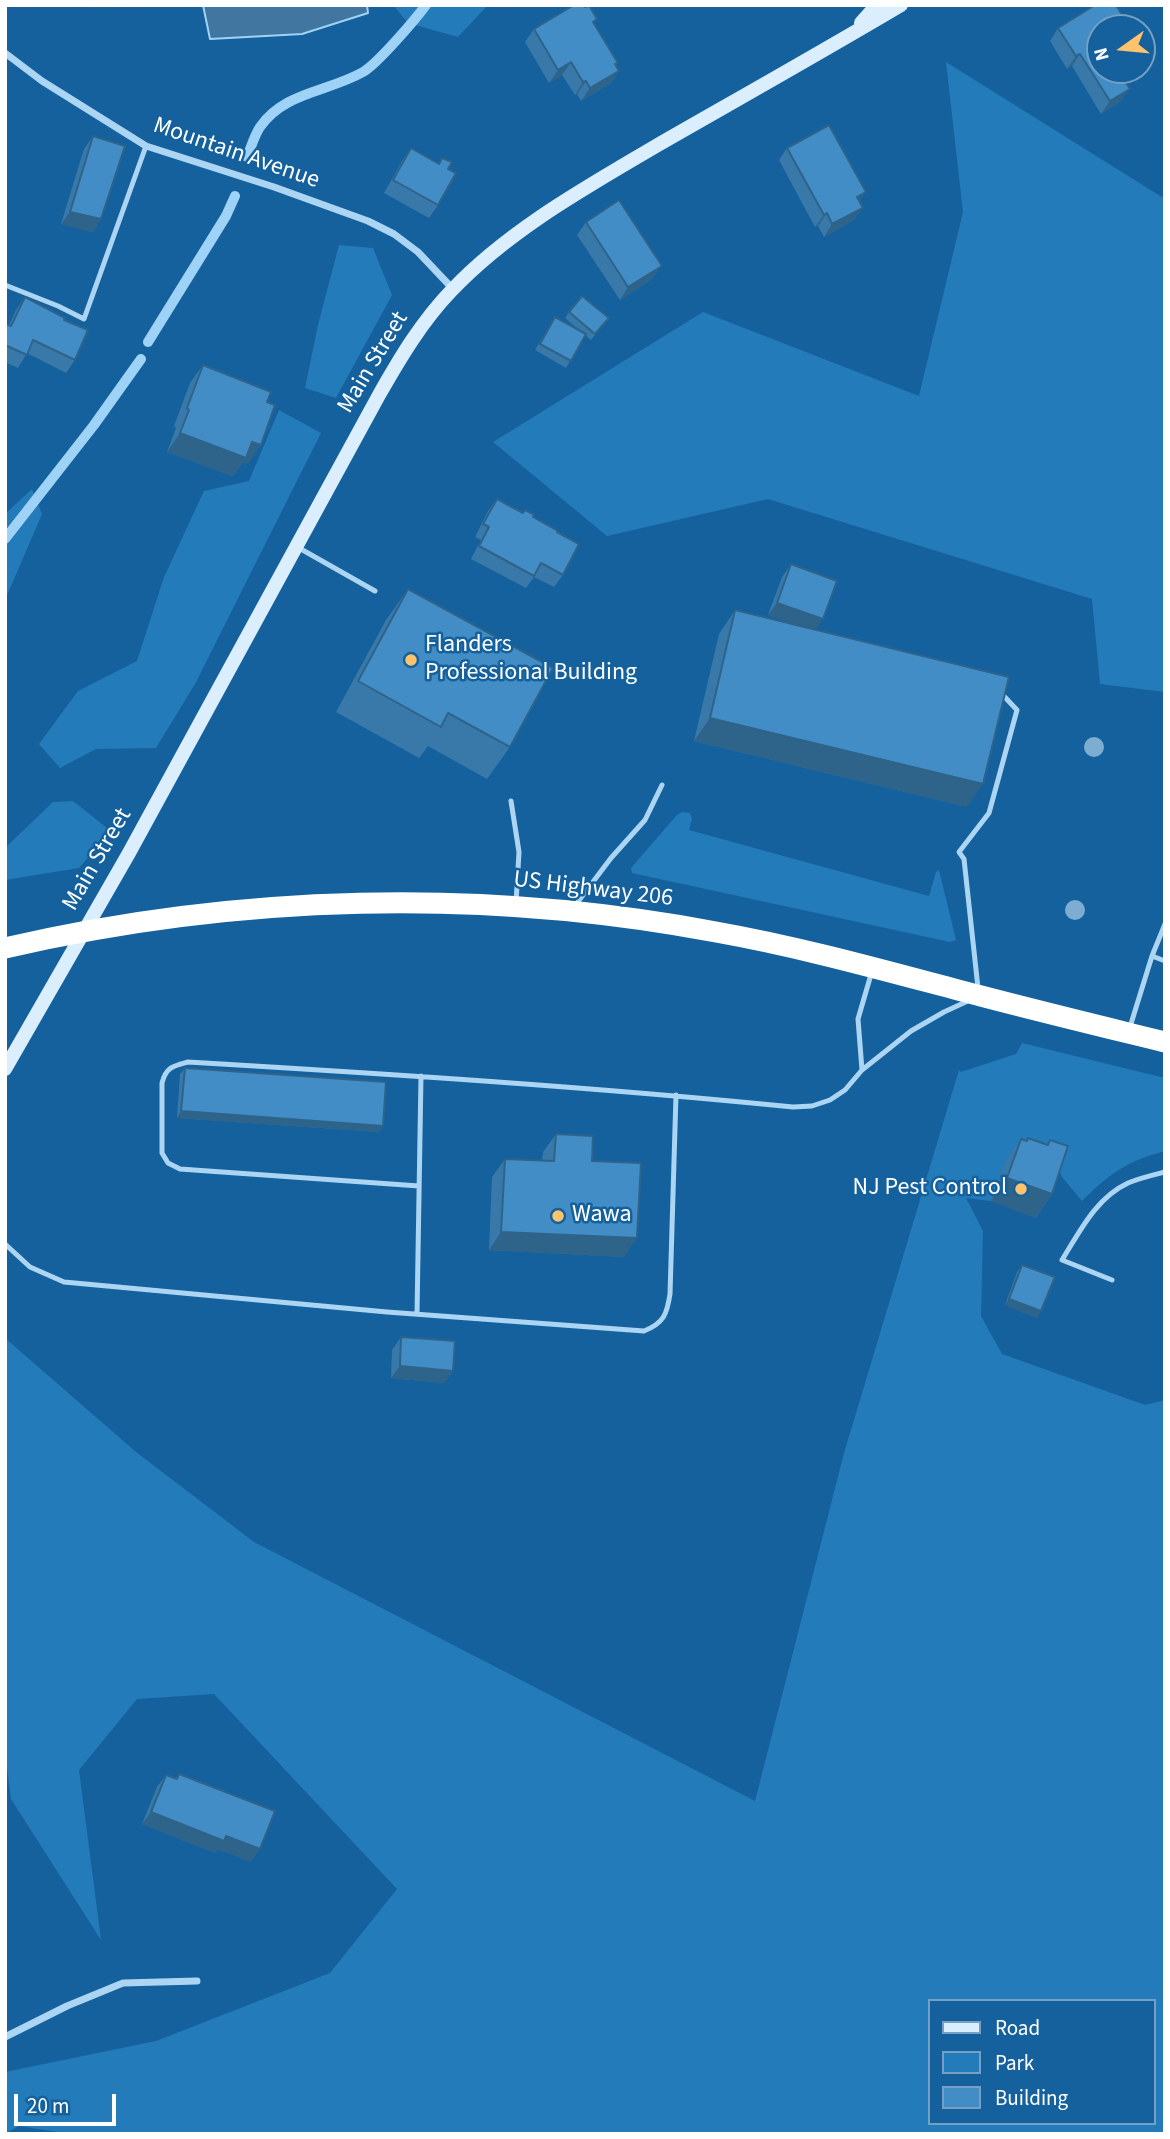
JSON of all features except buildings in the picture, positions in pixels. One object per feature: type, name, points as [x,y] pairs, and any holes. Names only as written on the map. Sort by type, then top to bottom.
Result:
[{"type":"highway","name":"US Highway 206","points":[[5,948],[83,932],[252,908],[410,902],[516,906],[571,911],[716,932],[873,966],[979,996],[1165,1042]]},
{"type":"main road","points":[[850,34],[877,5]]},
{"type":"main road","name":"Main Street","points":[[5,1069],[129,853],[392,371],[426,320],[478,265],[566,201],[901,5]]},
{"type":"street","name":"Mountain Avenue","points":[[5,53],[42,81],[146,146],[274,187],[368,221],[394,234],[418,252],[453,289]]},
{"type":"street","points":[[5,2037],[67,2006],[123,1983],[197,1981]]},
{"type":"lane","points":[[5,285],[84,319],[146,146]]},
{"type":"lane","points":[[296,546],[375,592]]},
{"type":"lane","points":[[419,1186],[180,1169],[169,1163],[162,1153],[162,1083],[165,1073],[174,1066],[188,1062],[421,1076],[676,1095],[793,1107],[830,1100],[845,1090],[862,1070],[911,1031],[979,996],[964,859],[959,852],[989,813],[1017,710],[995,686]]},
{"type":"lane","points":[[571,911],[611,858],[645,820],[662,785]]},
{"type":"lane","points":[[511,801],[519,852],[516,906]]},
{"type":"lane","points":[[1129,1033],[1152,956],[1165,924]]},
{"type":"lane","points":[[1152,956],[1165,961]]},
{"type":"lane","points":[[862,1070],[858,1019],[873,966]]},
{"type":"lane","points":[[417,1314],[421,1076]]},
{"type":"lane","points":[[5,1244],[30,1267],[64,1283],[644,1331],[655,1327],[664,1317],[670,1294],[676,1095]]},
{"type":"lane","points":[[1112,1280],[1062,1260],[1094,1210],[1111,1193],[1129,1182],[1165,1172]]},
{"type":"green space","points":[[393,5],[488,5],[458,37],[408,23]]},
{"type":"green space","points":[[946,62],[1165,199],[1165,692],[1100,684],[1092,599],[768,499],[607,536],[493,442],[703,312],[919,396],[963,212]]},
{"type":"green space","points":[[339,245],[373,248],[392,295],[336,398],[305,388]]},
{"type":"green space","points":[[279,410],[321,433],[195,684],[156,748],[96,749],[60,768],[39,744],[78,691],[137,661],[164,577],[204,491],[249,481]]},
{"type":"green space","points":[[32,489],[42,514],[5,600],[5,514]]},
{"type":"green space","points":[[73,801],[111,831],[79,868],[5,880],[5,848],[53,802]]},
{"type":"green space","points":[[682,812],[690,813],[692,819],[689,830],[929,896],[939,870],[956,940],[950,942],[632,873],[631,868]]},
{"type":"green space","points":[[1022,1043],[1165,1078],[1165,1151],[1140,1159],[1119,1170],[1082,1201],[1062,1177],[1056,1163],[1005,1163],[991,1201],[966,1198],[983,1231],[981,1316],[1002,1354],[1145,1405],[1165,1400],[1165,2134],[70,2134],[19,2126],[5,2134],[5,2072],[156,2041],[330,1973],[397,1889],[214,1694],[137,1699],[79,1770],[101,1940],[11,1799],[5,1753],[5,1338],[136,1452],[254,1542],[755,1801],[844,1453],[959,1070],[961,1072],[1016,1054]]},
{"type":"shaded area","points":[[203,5],[367,5],[368,13],[302,34],[210,39]]},
{"type":"waterway","points":[[247,157],[258,131],[270,115],[294,99],[363,72],[405,31],[426,5]]},
{"type":"waterway","points":[[148,342],[226,216],[235,196]]},
{"type":"waterway","points":[[5,539],[94,425],[141,359]]},
{"type":"place","name":"Flanders Professional Building","points":[[411,660]]},
{"type":"place","name":"NJ Pest Control","points":[[1021,1189]]},
{"type":"place","name":"Wawa","points":[[558,1216]]}]
